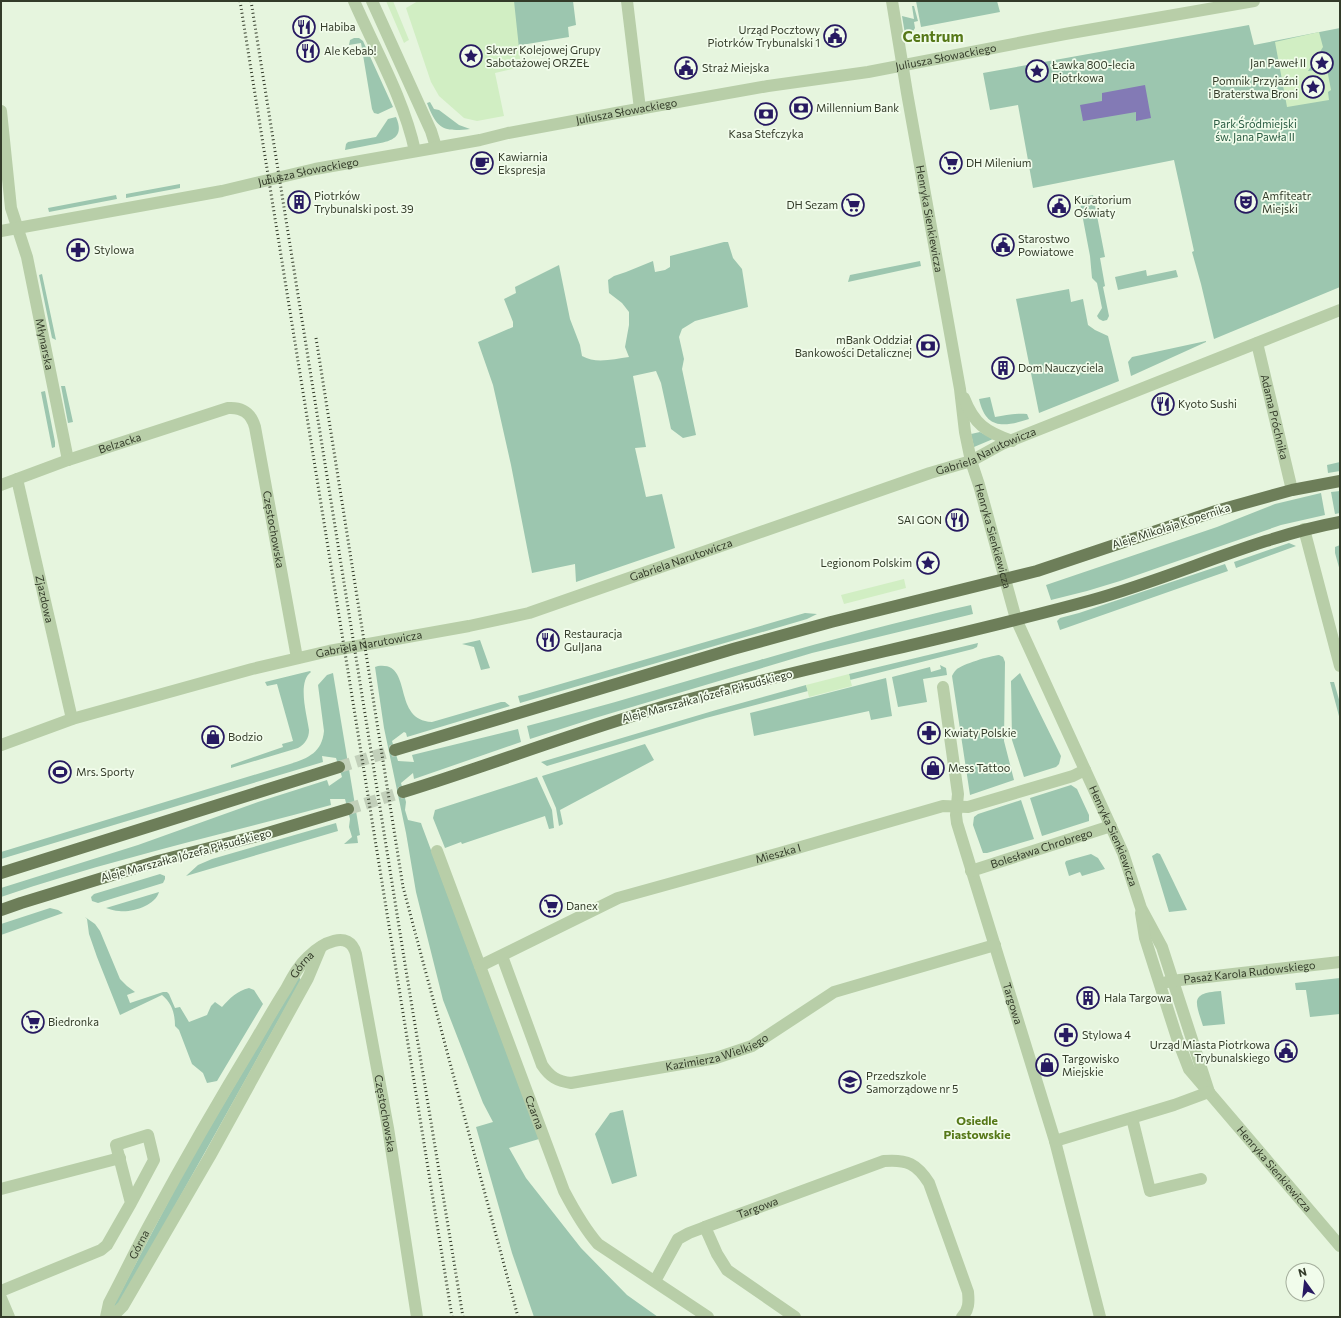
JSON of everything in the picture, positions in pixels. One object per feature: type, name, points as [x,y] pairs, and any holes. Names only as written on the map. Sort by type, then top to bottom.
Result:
[{"type":"main road","name":"Aleje Mikołaja Kopernika","points":[[1005,579],[1053,566],[1216,511],[1292,490],[1340,481]]},
{"type":"main road","points":[[1016,619],[1094,599],[1257,543],[1304,529],[1340,522]]},
{"type":"main road","points":[[395,750],[734,649],[1005,579]]},
{"type":"main road","name":"Aleje Marszałka Józefa Piłsudskiego","points":[[403,792],[625,717],[683,701],[1016,619]]},
{"type":"main road","points":[[1,873],[339,767]]},
{"type":"main road","name":"Aleje Marszałka Józefa Piłsudskiego","points":[[1,910],[21,902],[158,861],[261,835],[348,809]]},
{"type":"street","points":[[354,1],[402,107],[412,135],[415,151]]},
{"type":"street","points":[[372,1],[432,131],[436,147]]},
{"type":"street","points":[[627,1],[640,109]]},
{"type":"street","name":"Henryka Sienkiewicza","points":[[892,1],[960,389],[965,432],[1016,619],[1123,853],[1141,908],[1162,947],[1209,1092]]},
{"type":"street","name":"Juliusza Słowackiego","points":[[1,231],[222,191],[306,171],[480,140],[508,133],[768,86],[903,66],[1065,34],[1254,1]]},
{"type":"street","name":"Młynarska","points":[[1,111],[11,208],[27,257],[68,460]]},
{"type":"street","name":"Gabriela Narutowicza","points":[[1,745],[72,719],[252,669],[329,651],[529,613],[930,473],[972,461],[997,446],[1340,310]]},
{"type":"street","name":"Adama Próchnika","points":[[1257,343],[1292,490]]},
{"type":"street","points":[[960,389],[970,412],[979,424],[989,431],[1012,441]]},
{"type":"street","name":"Belzacka","points":[[1,485],[68,460],[228,408],[239,408]]},
{"type":"street","name":"Częstochowska","points":[[239,408],[249,414],[256,427],[297,658]]},
{"type":"street","name":"Zjazdowa","points":[[17,479],[72,719]]},
{"type":"street","points":[[1304,529],[1340,666]]},
{"type":"street","name":"Targowa","points":[[943,687],[958,794],[956,819],[1055,1141],[1100,1317]]},
{"type":"street","name":"Mieszka I","points":[[480,966],[618,898],[943,806],[957,805],[968,807],[1073,776],[1085,770]]},
{"type":"street","name":"Bolesława Chrobrego","points":[[971,871],[1111,826]]},
{"type":"street","name":"Czarna","points":[[437,851],[564,1191],[578,1218],[598,1244],[708,1317]]},
{"type":"street","name":"Henryka Sienkiewicza","points":[[1141,908],[1145,938],[1185,1061],[1194,1076],[1340,1246]]},
{"type":"street","name":"Częstochowska","points":[[321,947],[331,941],[342,940],[351,945],[356,954],[388,1128],[417,1317]]},
{"type":"street","name":"Kazimierza Wielkiego","points":[[502,956],[542,1065],[547,1073],[554,1079],[571,1083],[716,1058],[746,1049],[834,992],[995,945]]},
{"type":"street","name":"Górna","points":[[106,1317],[109,1303],[152,1220],[215,1107],[298,969],[308,956],[321,947]]},
{"type":"street","name":"Górna","points":[[112,1317],[122,1306],[210,1156],[308,978],[321,947]]},
{"type":"street","name":"Pasaż Karola Rudowskiego","points":[[1160,984],[1174,981],[1340,962]]},
{"type":"street","points":[[1055,1141],[1132,1118],[1209,1092]]},
{"type":"street","points":[[1132,1118],[1150,1191],[1201,1179]]},
{"type":"street","points":[[1,1290],[104,1248],[110,1242],[131,1203],[154,1160],[148,1136],[116,1145],[131,1203]]},
{"type":"street","points":[[1,1189],[120,1158]]},
{"type":"street","name":"Targowa","points":[[655,1281],[666,1258],[678,1240],[688,1233],[884,1162],[898,1160],[911,1164],[922,1171],[929,1183],[968,1292],[969,1303],[965,1314],[962,1317]]},
{"type":"street","points":[[705,1227],[717,1254],[727,1270],[795,1317]]},
{"type":"street","points":[[1,1298],[9,1317]]},
{"type":"green space","points":[[422,1],[573,1],[576,25],[568,27],[569,37],[480,52]]},
{"type":"green space","points":[[916,1],[997,1],[1000,12],[921,27]]},
{"type":"green space","points":[[912,6],[914,6],[918,21],[914,22],[915,28],[912,33],[905,34],[902,16],[914,19]]},
{"type":"green space","name":"Park Śródmiejski św. Jana Pawła II","points":[[1249,25],[1254,45],[1340,28],[1340,287],[1214,339],[1192,252],[1194,251],[1174,160],[1033,188],[1018,105],[990,110],[983,73]]},
{"type":"green space","points":[[359,38],[363,41],[393,107],[378,114],[374,113],[372,109],[361,43],[349,45],[350,40]]},
{"type":"green space","points":[[430,102],[434,109],[439,110],[459,125],[470,129],[453,130],[442,127],[431,112],[427,103]]},
{"type":"green space","points":[[396,117],[399,131],[394,138],[383,143],[345,150],[348,142],[376,137],[388,119]]},
{"type":"green space","points":[[180,184],[180,188],[126,198],[126,194]]},
{"type":"green space","points":[[116,195],[117,199],[49,212],[48,208]]},
{"type":"green space","points":[[1093,195],[1105,257],[1100,258],[1105,286],[1103,287],[1109,316],[1107,320],[1103,321],[1097,316],[1102,308],[1097,283],[1092,278],[1090,256],[1079,198]]},
{"type":"green space","points":[[728,242],[733,258],[742,269],[748,307],[695,321],[682,329],[679,337],[684,359],[682,369],[696,435],[683,438],[671,429],[661,383],[656,371],[633,376],[646,447],[635,448],[646,497],[662,494],[675,548],[576,582],[575,564],[532,573],[511,465],[493,385],[478,342],[513,327],[513,322],[504,299],[516,293],[515,287],[559,265],[570,319],[580,345],[582,356],[593,360],[611,360],[629,357],[625,347],[629,325],[629,312],[622,303],[609,293],[608,280],[614,276],[653,261],[655,272],[665,270],[670,267],[670,256]]},
{"type":"green space","points":[[920,261],[921,266],[848,282],[850,275]]},
{"type":"green space","points":[[1146,270],[1147,276],[1176,270],[1178,277],[1118,290],[1115,277]]},
{"type":"green space","points":[[42,274],[56,340],[52,338],[39,275]]},
{"type":"green space","points":[[1069,289],[1071,302],[1083,299],[1088,325],[1108,336],[1119,381],[1039,413],[1016,299]]},
{"type":"green space","points":[[1206,341],[1131,376],[1128,362],[1132,357]]},
{"type":"green space","points":[[61,386],[65,386],[73,422],[68,423]]},
{"type":"green space","points":[[45,391],[55,442],[55,447],[52,448],[41,392]]},
{"type":"green space","points":[[990,397],[995,417],[1027,414],[1029,419],[1012,424],[997,424],[991,421],[982,409],[979,399]]},
{"type":"green space","points":[[980,432],[993,439],[974,447],[971,434]]},
{"type":"green space","points":[[1340,462],[1340,471],[1328,473],[1327,465]]},
{"type":"green space","points":[[1340,491],[1340,513],[1335,514],[1331,492]]},
{"type":"green space","points":[[1321,493],[1325,515],[1281,525],[1120,581],[1051,600],[1046,585],[1217,527],[1275,504]]},
{"type":"green space","points":[[1289,543],[1296,546],[1236,568],[1234,562]]},
{"type":"green space","points":[[1340,545],[1340,571],[1335,553],[1335,547]]},
{"type":"green space","points":[[1225,564],[1228,571],[1060,630],[1057,621],[1060,618]]},
{"type":"green space","points":[[971,605],[973,614],[812,653],[530,739],[527,726],[839,638]]},
{"type":"green space","points":[[805,613],[817,614],[807,619],[520,703],[518,696]]},
{"type":"green space","points":[[480,640],[490,668],[481,670],[474,647],[462,644]]},
{"type":"green space","points":[[978,643],[977,647],[973,649],[850,680],[849,674]]},
{"type":"green space","points":[[999,655],[1003,657],[1005,662],[1004,741],[1014,780],[970,795],[952,676],[956,670],[964,665]]},
{"type":"green space","points":[[940,665],[946,668],[947,675],[923,679],[927,702],[898,707],[892,677],[930,667],[931,672],[941,669]]},
{"type":"green space","points":[[375,667],[389,667],[396,672],[406,702],[411,712],[419,719],[432,722],[501,702],[505,702],[510,706],[407,737],[406,733],[404,732],[392,741],[398,761],[414,762],[412,755],[518,729],[521,742],[414,779],[413,773],[401,783],[406,802],[405,810],[408,820],[421,823],[539,1139],[509,1148],[526,1178],[581,1248],[627,1295],[658,1317],[534,1317],[512,1253],[476,1127],[493,1122],[483,1103],[443,1000],[416,892],[406,833],[384,728]]},
{"type":"green space","points":[[311,672],[304,683],[304,699],[309,730],[305,743],[298,748],[231,768],[231,765],[283,747],[282,744],[293,741],[277,684],[267,686],[265,682]]},
{"type":"green space","points":[[333,673],[360,835],[357,836],[358,843],[344,844],[352,837],[349,827],[350,819],[345,799],[330,799],[331,805],[83,871],[1,897],[1,888],[138,845],[258,802],[327,780],[329,786],[342,777],[336,758],[322,756],[323,762],[1,859],[1,852],[290,764],[309,756],[321,744],[324,731],[318,685],[327,675]]},
{"type":"green space","points":[[1020,673],[1061,756],[1059,764],[1056,767],[1024,777],[1012,740],[1011,681]]},
{"type":"green space","points":[[886,678],[892,716],[871,720],[869,711],[754,736],[750,713]]},
{"type":"green space","points":[[1330,682],[1334,682],[1340,703],[1340,720]]},
{"type":"green space","points":[[806,685],[808,691],[706,718],[547,766],[541,762],[716,710]]},
{"type":"green space","points":[[645,744],[654,760],[560,810],[563,824],[559,826],[556,808],[542,776]]},
{"type":"green space","points":[[537,777],[552,810],[554,828],[549,829],[545,816],[462,844],[461,842],[445,848],[433,818],[435,810]]},
{"type":"green space","points":[[1071,785],[1077,789],[1089,815],[1089,821],[1042,836],[1030,798]]},
{"type":"green space","points":[[1021,800],[1034,839],[983,853],[973,825],[974,817],[978,814]]},
{"type":"green space","points":[[336,823],[338,831],[186,876],[198,865],[212,859]]},
{"type":"green space","points":[[1157,853],[1160,854],[1187,910],[1169,912],[1152,856]]},
{"type":"green space","points":[[1091,854],[1098,858],[1105,869],[1082,876],[1080,872],[1069,876],[1065,863],[1066,861]]},
{"type":"green space","points":[[160,874],[165,876],[163,883],[98,903],[92,901],[91,897],[94,894]]},
{"type":"green space","points":[[159,892],[157,897],[148,905],[136,910],[116,911],[106,908]]},
{"type":"green space","points":[[50,908],[63,913],[1,935],[1,924]]},
{"type":"green space","points":[[85,917],[95,924],[100,931],[120,979],[135,992],[127,995],[130,1003],[167,992],[175,1008],[180,1007],[189,1022],[207,1015],[211,1006],[215,1002],[222,1007],[237,993],[249,988],[254,990],[263,1004],[217,1081],[207,1083],[203,1073],[192,1064],[179,1030],[175,1026],[172,1009],[162,995],[120,1015],[97,957],[89,934],[87,919]]},
{"type":"green space","points":[[299,977],[301,980],[118,1306],[115,1308],[114,1305],[187,1166]]},
{"type":"green space","points":[[1340,978],[1340,1014],[1310,1017],[1306,990],[1296,990],[1295,983]]},
{"type":"green space","points":[[1221,991],[1225,1024],[1203,1026],[1198,1010],[1197,1000],[1204,994]]},
{"type":"green space","points":[[623,1110],[637,1176],[612,1184],[595,1134],[610,1113]]},
{"type":"shaded area","points":[[386,1],[393,1],[409,40],[404,43]]},
{"type":"shaded area","name":"Skwer Kolejowej Grupy Sabotażowej ORZEŁ","points":[[418,1],[514,1],[521,67],[495,73],[504,116],[477,121],[464,118],[439,96],[431,82],[406,8]]},
{"type":"shaded area","points":[[1319,32],[1323,47],[1308,71],[1327,69],[1331,90],[1328,92],[1329,100],[1287,107],[1275,42]]},
{"type":"shaded area","points":[[1145,85],[1151,118],[1136,121],[1136,112],[1083,121],[1080,105],[1102,101],[1102,93]]},
{"type":"shaded area","points":[[904,579],[906,588],[844,604],[841,595]]},
{"type":"shaded area","points":[[849,674],[852,686],[809,697],[806,685]]},
{"type":"tunnel","points":[[339,767],[395,750]]},
{"type":"tunnel","points":[[348,809],[403,792]]},
{"type":"railway","points":[[240,1],[452,1317]]},
{"type":"railway","points":[[251,1],[463,1317]]},
{"type":"railway","points":[[316,338],[403,887],[518,1317]]},
{"type":"place","name":"Habiba","points":[[304,27]]},
{"type":"place","name":"Urząd Pocztowy Piotrków Trybunalski 1","points":[[835,36]]},
{"type":"place","name":"Ale Kebab!","points":[[308,51]]},
{"type":"place","name":"Skwer Kolejowej Grupy Sabotażowej ORZEŁ","points":[[471,56]]},
{"type":"place","name":"Jan Paweł II","points":[[1322,63]]},
{"type":"place","name":"Straż Miejska","points":[[686,68]]},
{"type":"place","name":"Ławka 800-lecia Piotrkowa","points":[[1037,71]]},
{"type":"place","name":"Pomnik Przyjaźni i Braterstwa Broni","points":[[1313,87]]},
{"type":"place","name":"Millennium Bank","points":[[801,108]]},
{"type":"place","name":"Kasa Stefczyka","points":[[766,114]]},
{"type":"place","name":"Kawiarnia Ekspresja","points":[[482,163]]},
{"type":"place","name":"DH Milenium","points":[[951,163]]},
{"type":"place","name":"Piotrków Trybunalski post. 39","points":[[299,202]]},
{"type":"place","name":"Amfiteatr Miejski","points":[[1246,202]]},
{"type":"place","name":"DH Sezam","points":[[853,205]]},
{"type":"place","name":"Kuratorium Oświaty","points":[[1059,206]]},
{"type":"place","name":"Starostwo Powiatowe","points":[[1003,245]]},
{"type":"place","name":"Stylowa","points":[[78,250]]},
{"type":"place","name":"mBank Oddział Bankowości Detalicznej","points":[[928,346]]},
{"type":"place","name":"Dom Nauczyciela","points":[[1003,368]]},
{"type":"place","name":"Kyoto Sushi","points":[[1163,404]]},
{"type":"place","name":"SAI GON","points":[[957,520]]},
{"type":"place","name":"Legionom Polskim","points":[[928,563]]},
{"type":"place","name":"Restauracja GulJana","points":[[548,640]]},
{"type":"place","name":"Kwiaty Polskie","points":[[929,733]]},
{"type":"place","name":"Bodzio","points":[[213,737]]},
{"type":"place","name":"Mess Tattoo","points":[[933,768]]},
{"type":"place","name":"Mrs. Sporty","points":[[60,772]]},
{"type":"place","name":"Danex","points":[[551,906]]},
{"type":"place","name":"Hala Targowa","points":[[1088,998]]},
{"type":"place","name":"Biedronka","points":[[33,1022]]},
{"type":"place","name":"Stylowa 4","points":[[1066,1035]]},
{"type":"place","name":"Urząd Miasta Piotrkowa Trybunalskiego","points":[[1286,1051]]},
{"type":"place","name":"Targowisko Miejskie","points":[[1047,1065]]},
{"type":"place","name":"Przedszkole Samorządowe nr 5","points":[[850,1082]]},
{"type":"district","name":"Centrum","points":[[933,37]]},
{"type":"district","name":"Osiedle Piastowskie","points":[[977,1128]]}]
